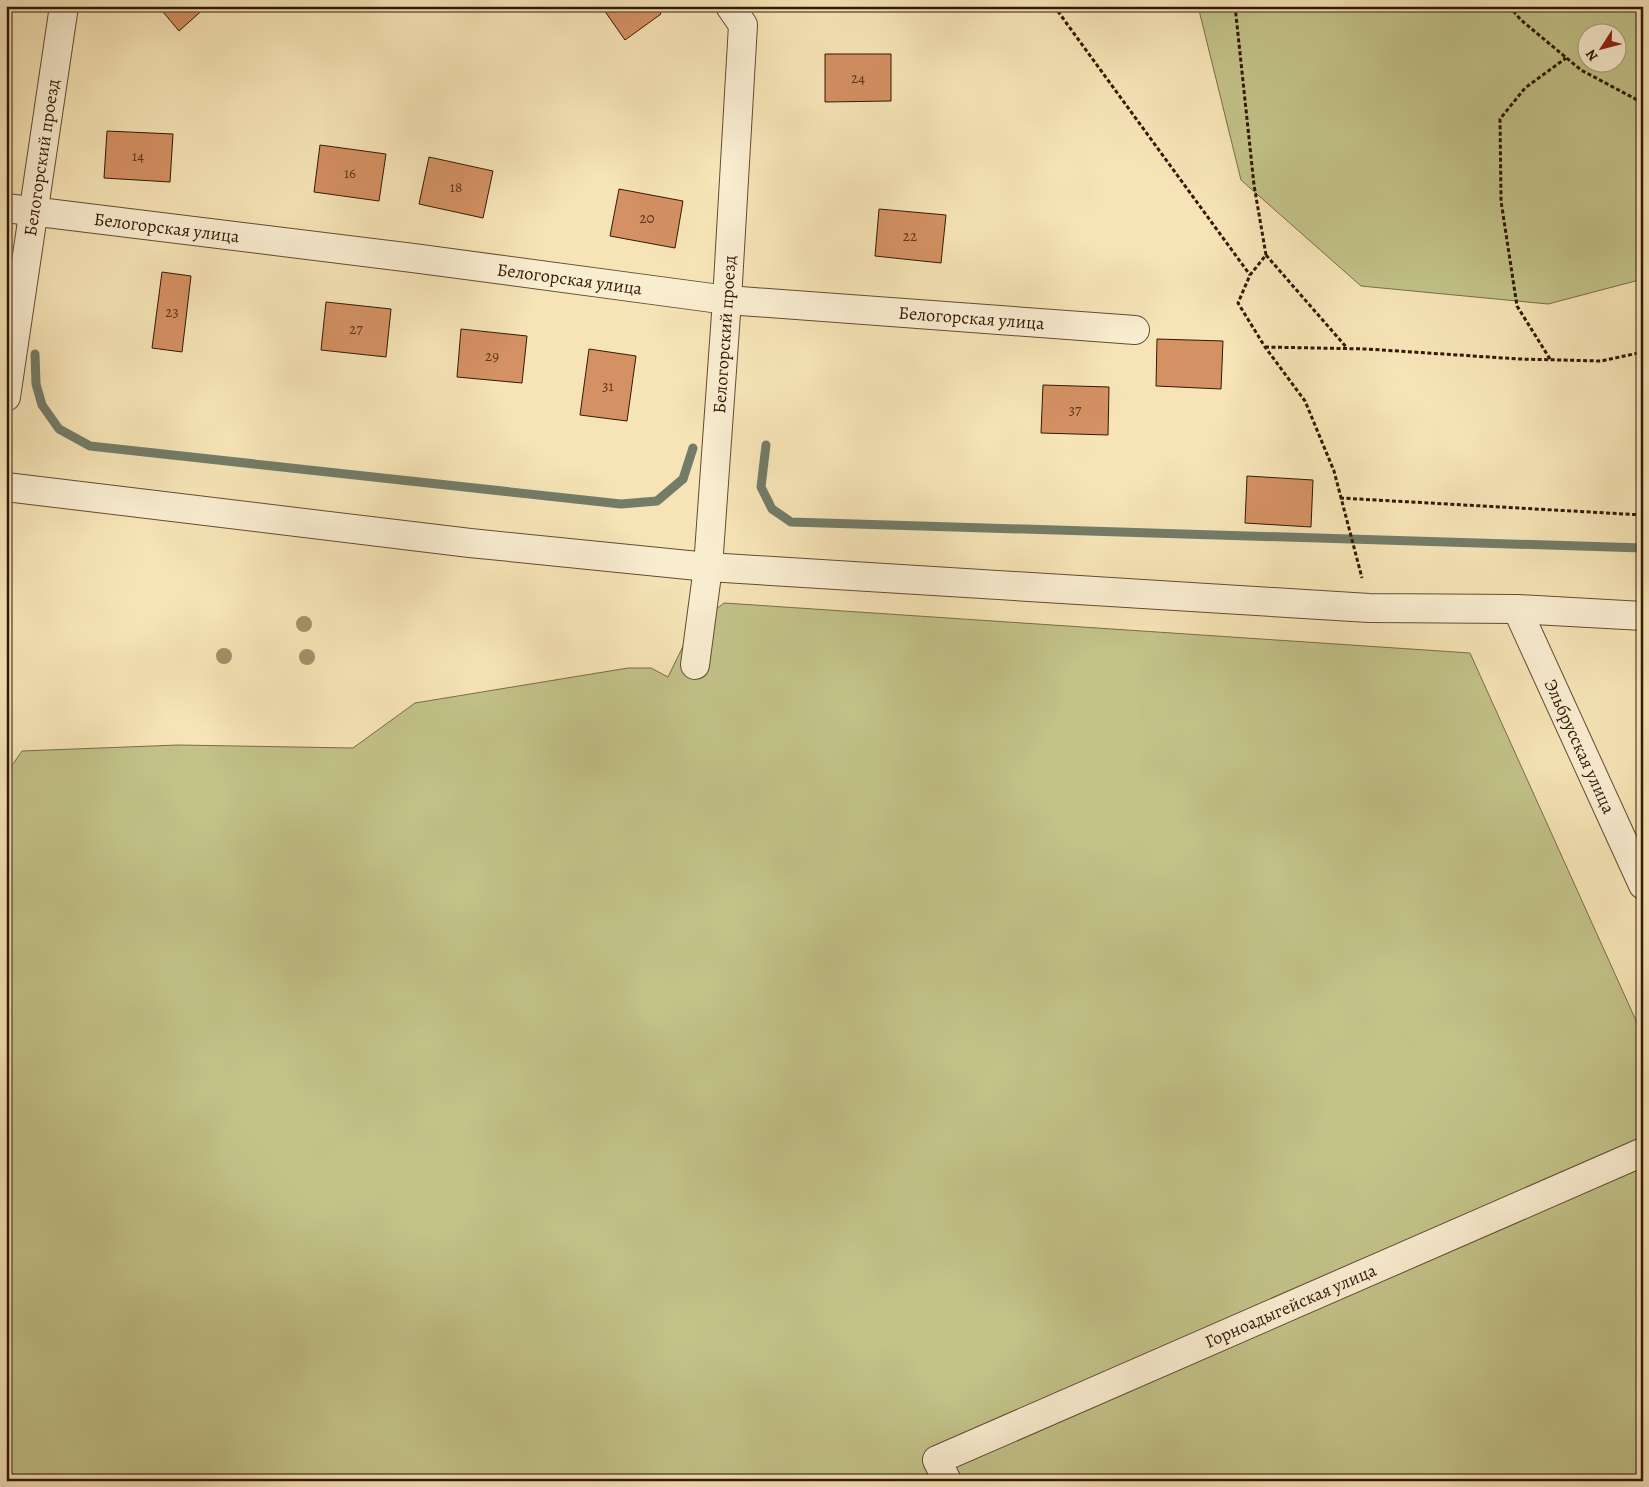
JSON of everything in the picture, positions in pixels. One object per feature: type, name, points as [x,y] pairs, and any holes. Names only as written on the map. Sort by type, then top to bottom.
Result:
[{"type":"street","name":"Белогорский проезд","points":[[6,397],[64,6]]},
{"type":"street","name":"Белогорский проезд","points":[[695,665],[708,567],[727,300],[743,25],[730,6]]},
{"type":"street","name":"Белогорская улица","points":[[6,208],[34,213],[413,258],[727,300],[1135,330]]},
{"type":"street","points":[[6,487],[470,543],[708,567],[1369,608],[1517,609],[1643,616]]},
{"type":"street","name":"Эльбрусская улица","points":[[1517,609],[1643,885]]},
{"type":"street","name":"Горноадыгейская улица","points":[[942,1470],[1643,1152]]},
{"type":"path","points":[[1054,6],[1250,275]]},
{"type":"path","points":[[1235,6],[1254,186],[1266,255],[1347,349]]},
{"type":"path","points":[[1509,6],[1522,20],[1581,70],[1643,103]]},
{"type":"path","points":[[1550,360],[1517,306],[1501,201],[1500,119],[1525,88],[1566,58]]},
{"type":"path","points":[[1266,255],[1250,275],[1238,303],[1265,347],[1305,400],[1334,471],[1369,608]]},
{"type":"path","points":[[1265,347],[1601,361],[1643,352]]},
{"type":"path","points":[[1340,498],[1643,515]]},
{"type":"green space","points":[[1198,6],[1643,6],[1643,279],[1548,304],[1361,286],[1241,180]]},
{"type":"green space","points":[[724,603],[1470,653],[1643,1036],[1643,1481],[6,1481],[6,774],[22,751],[178,745],[353,748],[415,703],[628,668],[651,668],[668,677],[692,628]]},
{"type":"building","points":[[158,6],[207,6],[179,31]]},
{"type":"building","points":[[609,6],[656,6],[661,14],[625,40],[604,10]]},
{"type":"building","points":[[843,6],[855,6],[847,12]]},
{"type":"building","points":[[825,54],[891,54],[891,101],[825,102]]},
{"type":"building","points":[[107,131],[173,134],[170,182],[104,178]]},
{"type":"building","points":[[320,145],[386,154],[379,201],[314,192]]},
{"type":"building","points":[[429,157],[493,171],[483,218],[419,204]]},
{"type":"building","points":[[619,189],[683,201],[675,248],[610,236]]},
{"type":"building","points":[[879,209],[946,215],[941,263],[875,256]]},
{"type":"building","points":[[162,272],[191,276],[182,352],[152,348]]},
{"type":"building","points":[[326,302],[391,309],[386,357],[321,350]]},
{"type":"building","points":[[461,329],[527,336],[522,383],[457,377]]},
{"type":"building","points":[[1157,339],[1223,341],[1221,389],[1156,386]]},
{"type":"building","points":[[589,349],[636,356],[627,421],[580,415]]},
{"type":"building","points":[[1043,385],[1109,387],[1108,435],[1041,433]]},
{"type":"building","points":[[1247,476],[1313,480],[1311,527],[1245,523]]},
{"type":"waterway","points":[[35,354],[36,384],[42,405],[59,429],[90,446],[621,504],[657,501],[683,479],[693,448]]},
{"type":"waterway","points":[[766,445],[761,487],[772,509],[791,522],[1643,548]]}]
